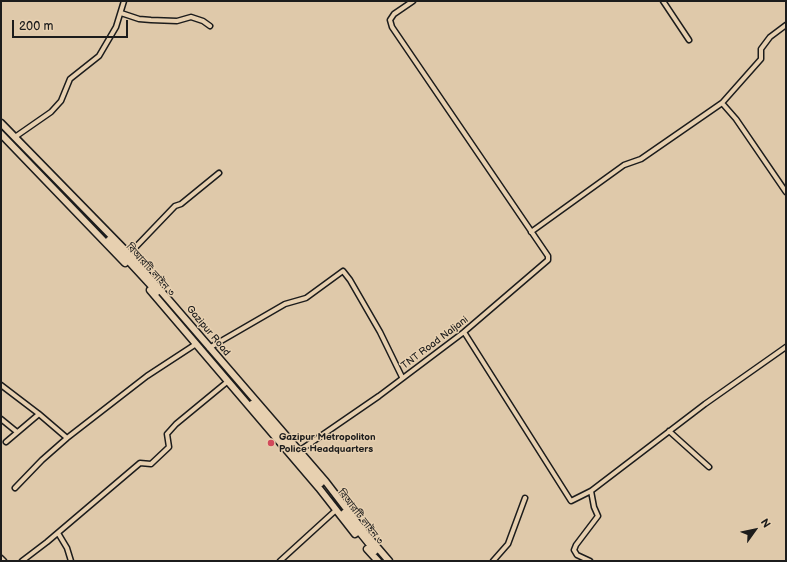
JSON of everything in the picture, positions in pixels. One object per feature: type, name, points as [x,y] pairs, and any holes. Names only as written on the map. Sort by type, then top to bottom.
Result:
[{"type":"main road","name":"Gazipur Road","points":[[1,123],[129,254],[299,451],[389,561]]},
{"type":"main road","name":"বিআরটি লাইন ৩","points":[[1,128],[106,236],[164,300],[322,485],[362,536],[384,561]]},
{"type":"main road","name":"Gazipur Road","points":[[2,137],[131,269],[319,488],[378,561]]},
{"type":"street","points":[[15,137],[51,112],[58,104],[70,79],[99,56],[116,27],[124,1]]},
{"type":"street","points":[[413,1],[394,14],[390,20],[392,27],[531,232],[624,165],[641,159],[722,103],[761,59],[762,49],[767,40],[786,25]]},
{"type":"street","points":[[663,1],[690,40]]},
{"type":"street","points":[[121,13],[140,19],[151,20],[177,21],[191,18],[203,21],[210,26]]},
{"type":"street","points":[[722,103],[736,119],[786,192]]},
{"type":"street","points":[[129,254],[175,206],[181,204],[218,173]]},
{"type":"street","name":"TNT Road Naljani","points":[[299,451],[379,396],[402,377],[464,332],[548,260],[548,256],[531,232]]},
{"type":"street","points":[[209,348],[285,304],[306,298],[343,271],[350,280],[380,332],[402,377]]},
{"type":"street","points":[[464,332],[571,501],[591,491],[669,431],[786,347]]},
{"type":"street","points":[[14,488],[67,438],[147,376],[196,344]]},
{"type":"street","points":[[22,561],[58,533],[140,463],[151,464],[156,460],[169,447],[167,434],[176,424],[227,382]]},
{"type":"street","points":[[1,386],[39,414],[67,438]]},
{"type":"street","points":[[6,442],[39,414]]},
{"type":"street","points":[[1,419],[17,432]]},
{"type":"street","points":[[669,431],[709,467]]},
{"type":"street","points":[[590,561],[577,555],[574,550],[576,545],[598,516],[591,491]]},
{"type":"street","points":[[493,561],[508,544],[525,498]]},
{"type":"street","points":[[280,561],[336,510]]},
{"type":"street","points":[[58,533],[67,548],[71,561]]},
{"type":"street","points":[[1,558],[4,561]]},
{"type":"place","name":"Gazipur Metropoliton Police Headquarters","points":[[271,443]]}]
